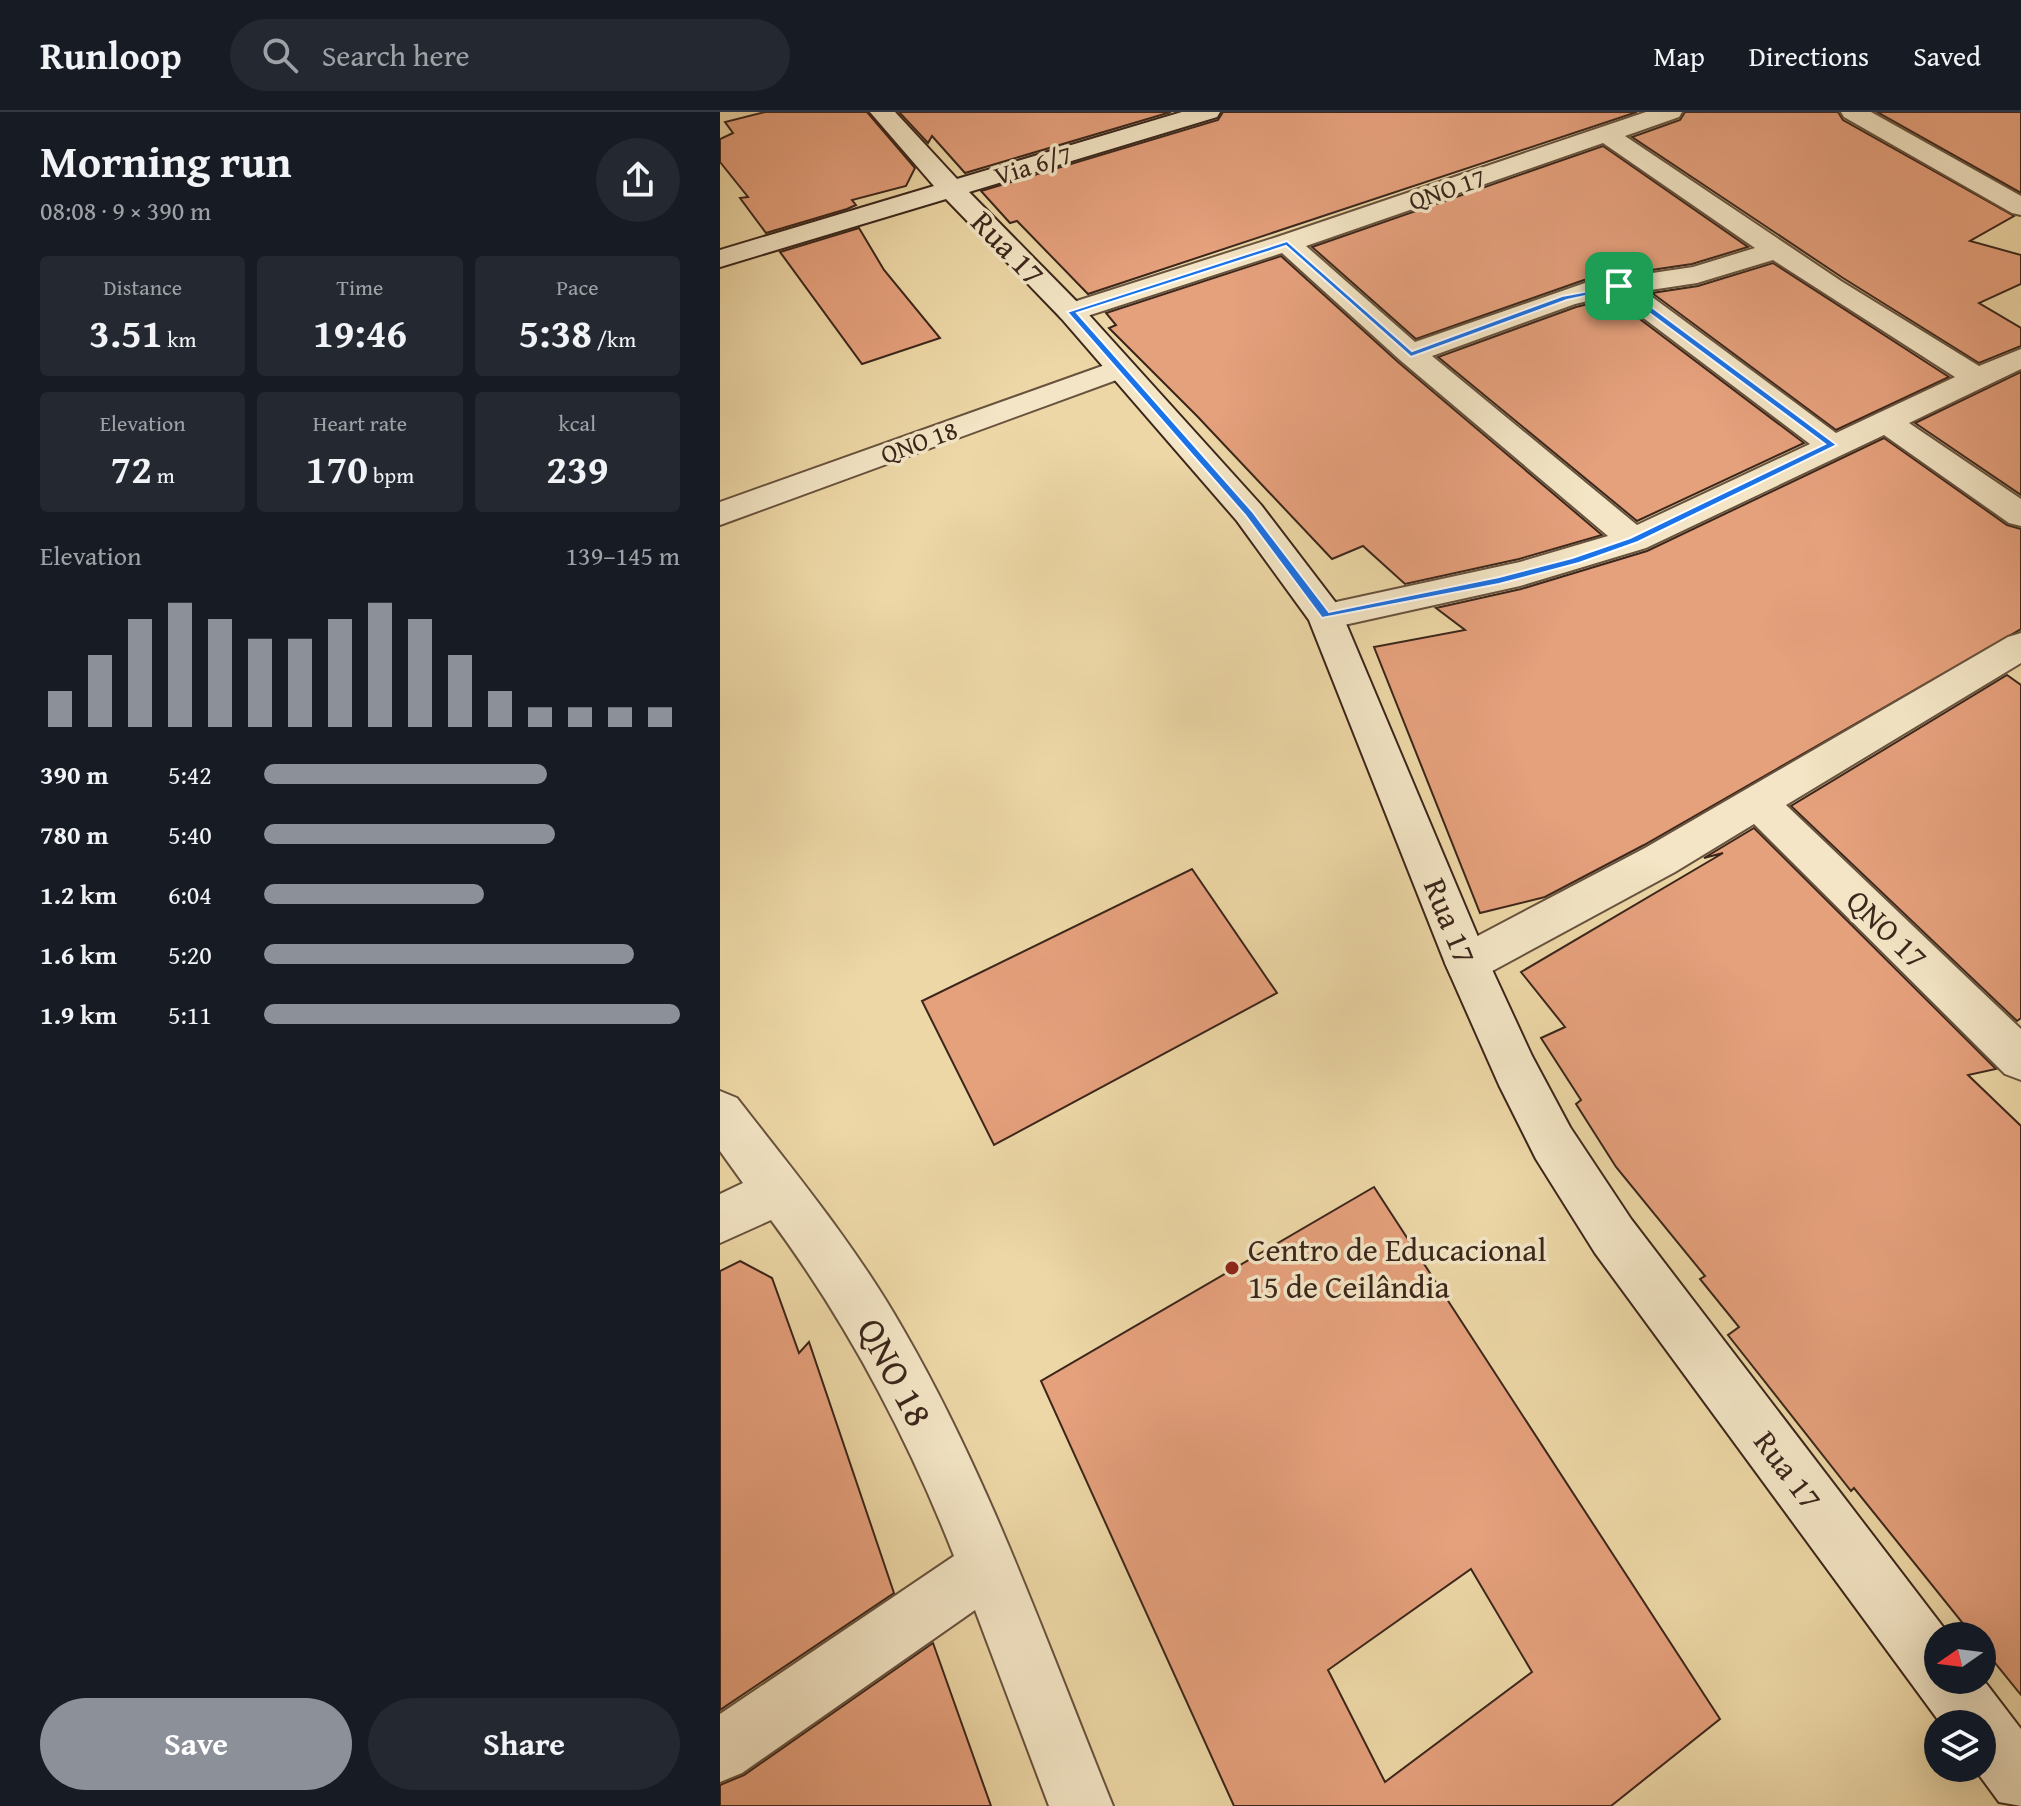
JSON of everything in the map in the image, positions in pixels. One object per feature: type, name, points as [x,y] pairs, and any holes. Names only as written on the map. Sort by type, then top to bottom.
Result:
[{"type":"street","name":"Rua 17","points":[[882,112],[951,189],[1071,312],[1249,513],[1326,616],[1467,963],[1515,1070],[1553,1143],[1613,1236],[1924,1651]]},
{"type":"street","name":"Via 6/7","points":[[720,259],[1208,112]]},
{"type":"street","name":"QNO 17","points":[[1071,312],[1287,243],[1670,112]]},
{"type":"street","points":[[1853,112],[2021,207]]},
{"type":"street","points":[[1606,134],[1776,250],[1979,379]]},
{"type":"street","points":[[1287,243],[1411,354],[1634,540]]},
{"type":"street","points":[[1411,354],[1565,298],[1619,286],[1697,275],[1776,250]]},
{"type":"street","points":[[1619,286],[1832,445]]},
{"type":"street","points":[[1326,616],[1499,581],[1634,540],[2021,358]]},
{"type":"street","name":"QNO 18","points":[[720,514],[1119,369]]},
{"type":"street","points":[[1886,422],[2021,515]]},
{"type":"street","points":[[1467,963],[1595,897],[2021,646]]},
{"type":"street","name":"QNO 17","points":[[1757,802],[2020,1056]]},
{"type":"street","name":"QNO 18","points":[[720,1113],[849,1288],[921,1416],[986,1568],[1081,1806]]},
{"type":"street","points":[[720,1219],[778,1191]]},
{"type":"street","points":[[720,1751],[986,1568]]},
{"type":"street","points":[[1996,1747],[2021,1780]]},
{"type":"building","points":[[765,112],[867,112],[915,168],[906,186],[852,200],[856,205],[847,209],[766,233],[740,198],[748,197],[720,162],[720,139],[733,133],[725,122]]},
{"type":"building","points":[[899,112],[1171,112],[965,173],[932,136],[928,143]]},
{"type":"building","points":[[1223,112],[1637,112],[1088,294],[1017,221],[1010,223],[981,191],[1218,120]]},
{"type":"building","points":[[1685,112],[1838,112],[1843,120],[2014,216],[1970,241],[2021,255],[2021,284],[1979,303],[2021,328],[2021,346],[1979,363],[1843,278],[1632,137],[1680,120]]},
{"type":"building","points":[[1877,112],[2021,112],[2021,193]]},
{"type":"building","points":[[1603,146],[1748,247],[1692,264],[1584,280],[1416,339],[1312,247]]},
{"type":"building","points":[[859,228],[884,270],[940,338],[862,364],[780,252]]},
{"type":"building","points":[[1281,256],[1398,362],[1602,535],[1519,559],[1405,584],[1363,546],[1332,559],[1109,328],[1116,325],[1106,313]]},
{"type":"building","points":[[1773,263],[1949,377],[1836,430],[1652,293],[1698,286]]},
{"type":"building","points":[[1612,298],[1804,443],[1637,521],[1438,357],[1576,307]]},
{"type":"building","points":[[2021,372],[2021,495],[1915,423]]},
{"type":"building","points":[[1884,438],[2007,525],[2021,529],[2021,629],[1644,845],[1545,897],[1480,913],[1374,647],[1465,630],[1436,608],[1521,589],[1647,551]]},
{"type":"building","points":[[2007,675],[2021,685],[2021,1018],[2017,1021],[1791,806]]},
{"type":"building","points":[[1754,828],[1996,1069],[1968,1075],[2021,1126],[2021,1695],[1996,1664],[1996,1622],[1962,1622],[1854,1488],[1851,1491],[1728,1335],[1739,1327],[1700,1279],[1705,1276],[1616,1167],[1576,1104],[1581,1100],[1541,1038],[1565,1027],[1521,972],[1723,853],[1704,858]]},
{"type":"building","points":[[1192,869],[1277,993],[994,1145],[922,1001]]},
{"type":"building","points":[[1374,1187],[1720,1719],[1611,1806],[1234,1806],[1041,1381]],"holes":[[[1471,1569],[1532,1672],[1385,1782],[1328,1670]]]},
{"type":"building","points":[[740,1261],[772,1278],[799,1353],[809,1342],[894,1593],[720,1710],[720,1271]]},
{"type":"building","points":[[933,1643],[991,1806],[720,1806],[720,1785],[744,1775]]},
{"type":"place","name":"Centro de Educacional 15 de Ceilândia","points":[[1232,1268]]},
{"type":"route","points":[[1287,243],[1411,354],[1565,298],[1619,286],[1832,445],[1634,540],[1575,560],[1499,581],[1326,616],[1249,513],[1071,312],[1287,243]]}]
